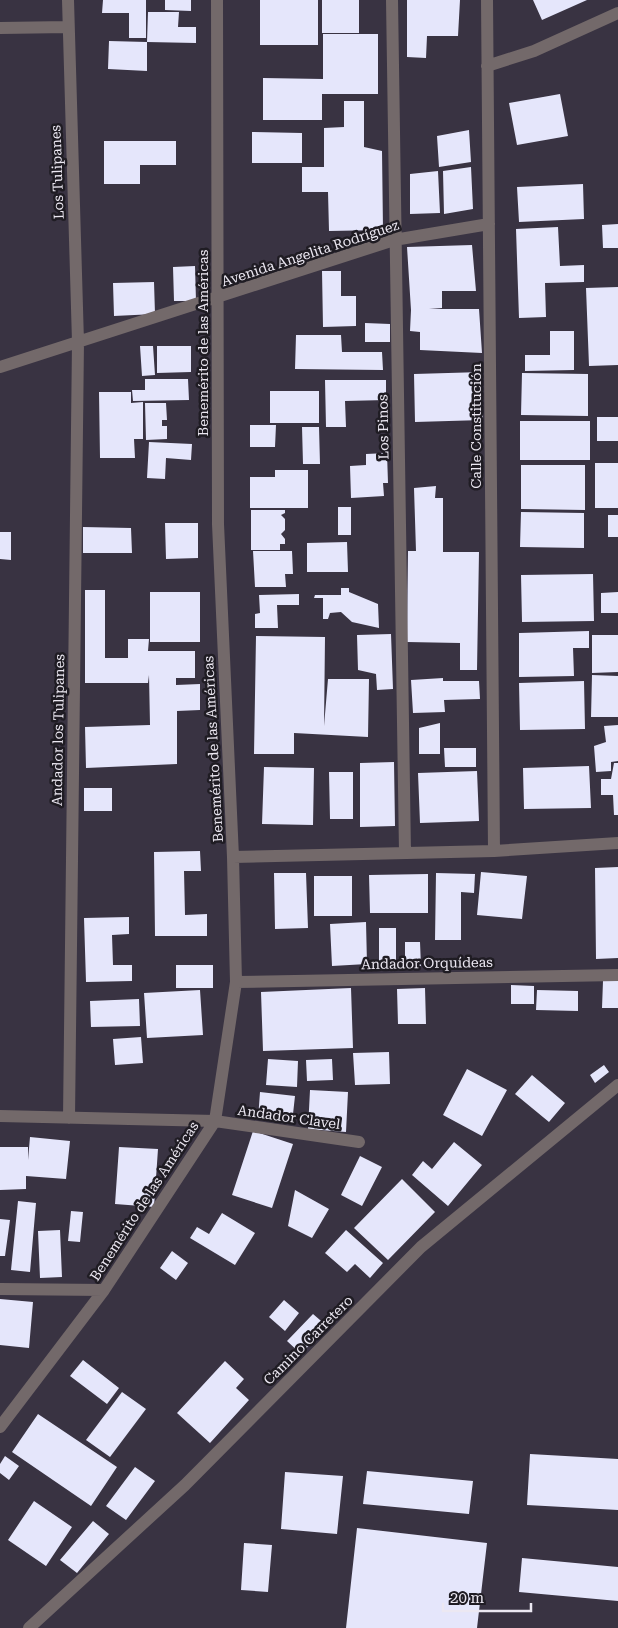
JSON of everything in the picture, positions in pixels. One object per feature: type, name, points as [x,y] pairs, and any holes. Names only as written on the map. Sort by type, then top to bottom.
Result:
[{"type":"street","name":"Los Tulipanes","points":[[68,0],[78,342]]},
{"type":"street","name":"Benemérito de las Américas","points":[[0,1427],[104,1290],[214,1121],[236,982],[233,857],[218,524],[217,0]]},
{"type":"street","name":"Los Pinos","points":[[392,0],[394,240],[405,853]]},
{"type":"street","name":"Calle Constitución","points":[[487,0],[494,851]]},
{"type":"street","points":[[487,66],[534,51],[618,13]]},
{"type":"street","points":[[0,28],[68,27]]},
{"type":"street","name":"Avenida Angelita Rodríguez","points":[[0,367],[394,240],[489,224]]},
{"type":"street","name":"Andador los Tulipanes","points":[[69,1118],[78,342]]},
{"type":"street","points":[[233,857],[494,851],[618,843]]},
{"type":"street","name":"Andador Orquídeas","points":[[236,982],[618,975]]},
{"type":"street","name":"Camino Carretero","points":[[29,1628],[186,1485],[421,1247],[618,1084]]},
{"type":"street","name":"Andador Clavel","points":[[0,1116],[214,1121],[359,1142]]},
{"type":"street","points":[[0,1289],[104,1290]]},
{"type":"building","points":[[103,0],[146,0],[146,38],[129,38],[129,13],[102,13]]},
{"type":"building","points":[[165,0],[191,0],[191,11],[165,10]]},
{"type":"building","points":[[260,0],[318,0],[318,45],[260,45]]},
{"type":"building","points":[[322,0],[359,0],[359,33],[322,33]]},
{"type":"building","points":[[407,0],[460,0],[458,36],[427,36],[426,58],[407,57]]},
{"type":"building","points":[[533,0],[587,0],[542,20]]},
{"type":"building","points":[[148,12],[179,12],[178,27],[196,27],[196,43],[147,42]]},
{"type":"building","points":[[323,34],[378,34],[378,94],[322,94],[322,120],[263,120],[263,78],[323,79]]},
{"type":"building","points":[[109,41],[147,42],[147,71],[108,69]]},
{"type":"building","points":[[560,94],[568,136],[517,145],[509,103]]},
{"type":"building","points":[[344,101],[364,101],[364,147],[382,151],[383,230],[329,231],[328,192],[302,192],[302,167],[324,167],[324,128],[344,127]]},
{"type":"building","points":[[469,130],[471,162],[439,167],[437,136]]},
{"type":"building","points":[[252,132],[302,133],[302,163],[252,163]]},
{"type":"building","points":[[104,141],[176,141],[176,165],[140,165],[140,184],[104,184]]},
{"type":"building","points":[[471,167],[473,209],[444,214],[443,171]]},
{"type":"building","points":[[438,171],[440,213],[410,214],[410,174]]},
{"type":"building","points":[[583,184],[584,219],[519,222],[517,187]]},
{"type":"building","points":[[618,224],[618,248],[603,248],[602,225]]},
{"type":"building","points":[[558,227],[560,266],[584,265],[584,282],[545,283],[546,317],[519,318],[516,229]]},
{"type":"building","points":[[472,245],[476,291],[442,291],[442,308],[429,309],[479,309],[482,353],[420,350],[420,332],[410,331],[411,310],[407,247]]},
{"type":"building","points":[[195,266],[196,301],[174,301],[173,267]]},
{"type":"building","points":[[322,271],[341,271],[341,296],[356,296],[356,326],[323,327]]},
{"type":"building","points":[[154,282],[155,314],[114,316],[113,283]]},
{"type":"building","points":[[618,287],[618,365],[589,366],[586,288]]},
{"type":"building","points":[[365,323],[390,324],[390,342],[365,342]]},
{"type":"building","points":[[550,331],[574,331],[574,370],[525,371],[525,355],[550,355]]},
{"type":"building","points":[[296,335],[341,335],[342,352],[382,352],[383,370],[295,369]]},
{"type":"building","points":[[140,346],[153,346],[155,375],[142,376]]},
{"type":"building","points":[[157,346],[191,346],[191,372],[157,373]]},
{"type":"building","points":[[482,372],[483,420],[415,422],[414,374]]},
{"type":"building","points":[[522,373],[588,374],[588,416],[521,415]]},
{"type":"building","points":[[145,379],[188,379],[189,400],[133,401],[132,390],[145,390]]},
{"type":"building","points":[[325,380],[386,380],[386,400],[345,401],[346,427],[326,427]]},
{"type":"building","points":[[270,391],[319,391],[319,423],[270,423]]},
{"type":"building","points":[[99,392],[131,392],[131,403],[143,402],[143,439],[134,439],[135,458],[100,458]]},
{"type":"building","points":[[145,403],[166,403],[167,420],[162,420],[162,426],[167,426],[167,439],[146,440]]},
{"type":"building","points":[[597,417],[618,417],[618,441],[597,441]]},
{"type":"building","points":[[520,421],[590,421],[590,460],[520,460]]},
{"type":"building","points":[[250,425],[276,425],[275,447],[250,447]]},
{"type":"building","points":[[302,427],[319,427],[320,464],[303,464]]},
{"type":"building","points":[[149,442],[192,444],[191,460],[166,458],[165,479],[147,478]]},
{"type":"building","points":[[387,453],[388,483],[383,483],[384,496],[351,498],[350,466],[366,465],[366,454]]},
{"type":"building","points":[[595,463],[618,463],[618,508],[595,508]]},
{"type":"building","points":[[521,465],[585,465],[585,510],[521,509]]},
{"type":"building","points":[[275,470],[308,470],[308,508],[250,508],[250,477],[275,477]]},
{"type":"building","points":[[436,486],[435,498],[443,498],[443,552],[479,552],[477,670],[460,670],[460,643],[407,642],[408,551],[416,551],[414,488]]},
{"type":"building","points":[[338,507],[351,507],[351,535],[338,535]]},
{"type":"building","points":[[251,510],[285,510],[285,513],[281,515],[285,519],[285,530],[281,534],[285,539],[285,544],[280,544],[280,550],[251,550]]},
{"type":"building","points":[[521,512],[584,513],[584,548],[520,547]]},
{"type":"building","points":[[608,515],[618,515],[618,537],[608,537]]},
{"type":"building","points":[[165,523],[198,523],[198,558],[166,559]]},
{"type":"building","points":[[83,527],[131,528],[132,553],[83,553]]},
{"type":"building","points":[[0,532],[11,532],[11,560],[0,559]]},
{"type":"building","points":[[347,542],[348,572],[307,572],[307,543]]},
{"type":"building","points":[[253,551],[292,551],[293,574],[285,574],[286,587],[255,587]]},
{"type":"building","points":[[593,574],[594,621],[522,622],[521,575]]},
{"type":"building","points":[[341,588],[349,588],[349,592],[378,604],[379,628],[352,622],[341,612],[330,613],[328,619],[323,619],[323,598],[314,598],[315,595],[341,595]]},
{"type":"building","points":[[85,590],[105,590],[105,658],[128,658],[128,639],[149,639],[148,651],[195,651],[195,678],[176,678],[176,685],[200,684],[200,710],[177,711],[177,764],[86,768],[85,727],[150,725],[149,675],[148,683],[85,683]]},
{"type":"building","points":[[150,592],[200,592],[200,642],[150,642]]},
{"type":"building","points":[[618,592],[618,613],[601,613],[601,593]]},
{"type":"building","points":[[299,594],[299,605],[277,605],[278,628],[255,628],[255,614],[260,613],[259,595]]},
{"type":"building","points":[[589,631],[589,648],[573,648],[574,676],[519,677],[519,633]]},
{"type":"building","points":[[391,634],[393,689],[377,690],[376,674],[358,670],[357,635]]},
{"type":"building","points":[[592,635],[618,635],[618,672],[592,673]]},
{"type":"building","points":[[256,636],[325,637],[324,726],[328,679],[369,679],[368,737],[294,733],[294,754],[254,754]]},
{"type":"building","points":[[592,675],[618,676],[618,717],[591,717]]},
{"type":"building","points":[[443,678],[443,681],[479,681],[480,699],[444,700],[445,712],[413,713],[411,680]]},
{"type":"building","points":[[584,681],[585,729],[520,730],[519,683]]},
{"type":"building","points":[[440,723],[440,754],[419,754],[419,728]]},
{"type":"building","points":[[618,725],[618,761],[611,762],[611,771],[596,772],[594,746],[606,742],[604,726]]},
{"type":"building","points":[[444,748],[476,748],[476,767],[445,767]]},
{"type":"building","points":[[394,762],[395,826],[360,827],[360,763]]},
{"type":"building","points":[[614,763],[618,763],[618,815],[614,815],[613,795],[601,795],[601,779],[611,779]]},
{"type":"building","points":[[589,766],[591,808],[524,809],[523,768]]},
{"type":"building","points":[[264,767],[314,768],[313,825],[262,824]]},
{"type":"building","points":[[477,771],[479,821],[420,823],[418,773]]},
{"type":"building","points":[[329,772],[353,772],[353,819],[330,819]]},
{"type":"building","points":[[84,788],[112,788],[112,811],[84,811]]},
{"type":"building","points":[[200,851],[201,871],[184,871],[185,915],[207,914],[207,936],[155,936],[154,852]]},
{"type":"building","points":[[618,867],[618,958],[596,959],[595,868]]},
{"type":"building","points":[[481,872],[527,876],[522,919],[477,915]]},
{"type":"building","points":[[274,873],[306,873],[308,928],[275,929]]},
{"type":"building","points":[[436,873],[475,874],[474,893],[461,892],[461,940],[435,940]]},
{"type":"building","points":[[428,874],[428,913],[370,913],[369,875]]},
{"type":"building","points":[[314,876],[352,876],[352,916],[314,916]]},
{"type":"building","points":[[129,917],[129,934],[112,935],[113,965],[132,965],[132,981],[86,982],[84,918]]},
{"type":"building","points":[[366,922],[367,964],[332,966],[330,924]]},
{"type":"building","points":[[379,928],[396,928],[396,963],[379,963]]},
{"type":"building","points":[[405,942],[420,942],[421,966],[405,967]]},
{"type":"building","points":[[176,965],[213,965],[213,988],[176,988]]},
{"type":"building","points":[[603,981],[618,981],[618,1008],[602,1008]]},
{"type":"building","points":[[511,985],[534,986],[534,1004],[511,1004]]},
{"type":"building","points":[[351,988],[353,1048],[263,1051],[261,992]]},
{"type":"building","points":[[425,988],[426,1024],[398,1024],[397,989]]},
{"type":"building","points":[[200,990],[203,1035],[147,1038],[144,993]]},
{"type":"building","points":[[537,990],[578,991],[578,1011],[536,1010]]},
{"type":"building","points":[[139,999],[140,1026],[91,1027],[90,1001]]},
{"type":"building","points":[[141,1037],[143,1063],[115,1065],[113,1039]]},
{"type":"building","points":[[389,1052],[390,1084],[355,1085],[353,1053]]},
{"type":"building","points":[[268,1059],[298,1061],[297,1087],[266,1085]]},
{"type":"building","points":[[332,1059],[333,1080],[307,1081],[306,1060]]},
{"type":"building","points":[[604,1065],[609,1072],[595,1083],[590,1075]]},
{"type":"building","points":[[467,1069],[507,1090],[482,1136],[443,1115]]},
{"type":"building","points":[[532,1075],[565,1103],[549,1122],[515,1094]]},
{"type":"building","points":[[310,1090],[348,1092],[346,1132],[308,1129]]},
{"type":"building","points":[[260,1092],[295,1096],[292,1123],[258,1119]]},
{"type":"building","points":[[253,1131],[293,1144],[272,1208],[232,1195]]},
{"type":"building","points":[[30,1137],[70,1141],[66,1179],[26,1176],[26,1189],[0,1190],[0,1147],[28,1147],[28,1160]]},
{"type":"building","points":[[454,1142],[482,1165],[448,1206],[412,1175],[423,1161],[432,1169]]},
{"type":"building","points":[[119,1147],[158,1149],[154,1207],[115,1204]]},
{"type":"building","points":[[360,1156],[382,1167],[362,1206],[341,1195]]},
{"type":"building","points":[[402,1179],[435,1212],[388,1260],[354,1228]]},
{"type":"building","points":[[295,1190],[329,1209],[312,1238],[288,1226]]},
{"type":"building","points":[[18,1201],[36,1203],[30,1272],[11,1270]]},
{"type":"building","points":[[71,1211],[83,1212],[80,1242],[68,1241]]},
{"type":"building","points":[[222,1213],[255,1233],[235,1265],[190,1238],[197,1227],[209,1234]]},
{"type":"building","points":[[0,1219],[10,1220],[5,1256],[0,1256]]},
{"type":"building","points":[[60,1230],[62,1277],[40,1278],[38,1231]]},
{"type":"building","points":[[346,1230],[383,1263],[370,1278],[355,1264],[347,1272],[325,1253]]},
{"type":"building","points":[[172,1251],[188,1263],[176,1280],[160,1268]]},
{"type":"building","points":[[0,1299],[33,1302],[29,1348],[0,1345]]},
{"type":"building","points":[[284,1300],[299,1313],[285,1331],[269,1317]]},
{"type":"building","points":[[313,1314],[327,1326],[301,1354],[287,1341]]},
{"type":"building","points":[[83,1360],[119,1388],[107,1404],[70,1376]]},
{"type":"building","points":[[225,1361],[244,1379],[236,1388],[249,1400],[210,1443],[177,1413]]},
{"type":"building","points":[[122,1392],[146,1409],[110,1457],[86,1440]]},
{"type":"building","points":[[38,1414],[117,1467],[91,1506],[12,1452]]},
{"type":"building","points":[[530,1454],[618,1459],[618,1510],[527,1505]]},
{"type":"building","points":[[5,1456],[19,1466],[9,1480],[0,1473],[0,1464]]},
{"type":"building","points":[[135,1467],[155,1481],[126,1520],[106,1506]]},
{"type":"building","points":[[367,1471],[473,1481],[469,1514],[363,1504]]},
{"type":"building","points":[[285,1472],[343,1476],[337,1534],[281,1529]]},
{"type":"building","points":[[34,1501],[72,1527],[46,1566],[8,1540]]},
{"type":"building","points":[[93,1521],[109,1534],[77,1573],[60,1560]]},
{"type":"building","points":[[357,1528],[487,1543],[477,1628],[346,1628]]},
{"type":"building","points":[[244,1543],[272,1545],[268,1592],[241,1590]]},
{"type":"building","points":[[522,1558],[618,1567],[618,1601],[519,1592]]}]
